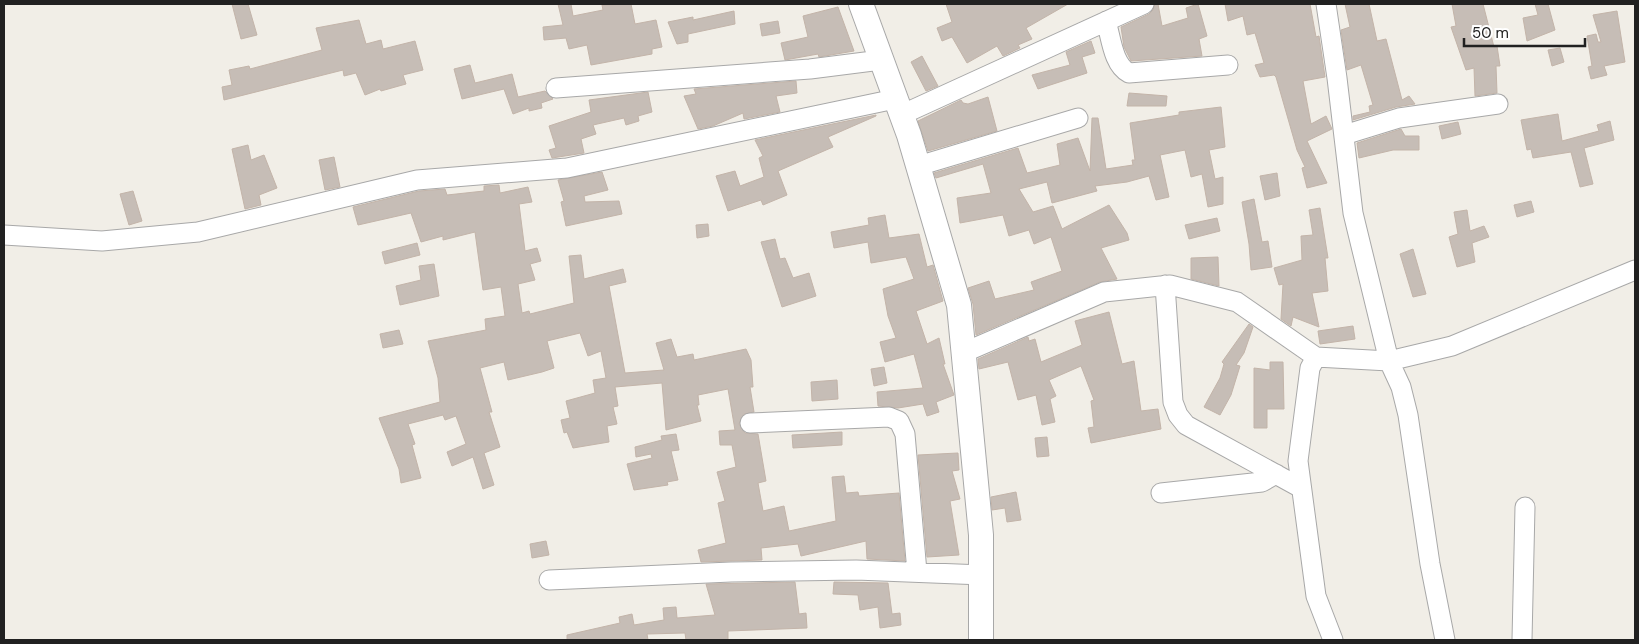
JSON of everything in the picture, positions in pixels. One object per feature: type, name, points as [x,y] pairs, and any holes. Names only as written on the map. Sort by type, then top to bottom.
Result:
[{"type":"street","points":[[861,4],[918,166],[959,305],[965,352],[983,576],[981,640]]},
{"type":"street","points":[[4,235],[102,242],[198,232],[417,180],[567,168],[898,107],[1144,4]]},
{"type":"street","points":[[1326,4],[1353,213],[1389,361],[1401,388],[1414,444],[1430,564],[1445,640]]},
{"type":"street","points":[[1106,21],[1117,60],[1123,70],[1129,73],[1228,65]]},
{"type":"street","points":[[556,88],[810,69],[881,60]]},
{"type":"street","points":[[1344,135],[1399,118],[1498,104]]},
{"type":"street","points":[[918,166],[1078,118]]},
{"type":"street","points":[[965,352],[1104,292],[1165,285],[1237,302],[1316,357],[1389,361],[1452,346],[1635,270]]},
{"type":"street","points":[[1165,285],[1173,402],[1178,415],[1186,425],[1301,488]]},
{"type":"street","points":[[1316,357],[1310,368],[1298,461],[1316,596],[1333,640]]},
{"type":"street","points":[[750,423],[889,417],[899,421],[905,434],[917,572]]},
{"type":"street","points":[[1161,494],[1262,482],[1276,474]]},
{"type":"street","points":[[1522,640],[1525,507]]},
{"type":"street","points":[[549,580],[740,572],[856,570],[983,576]]},
{"type":"building","points":[[232,4],[248,4],[257,35],[241,39]]},
{"type":"building","points":[[558,4],[571,4],[573,16],[603,10],[602,5],[631,4],[635,24],[656,20],[662,47],[652,49],[652,54],[591,65],[587,45],[569,49],[566,38],[544,40],[543,27],[563,25]]},
{"type":"building","points":[[946,4],[1068,4],[1026,28],[1032,39],[1018,45],[1020,48],[1003,56],[997,46],[967,63],[952,37],[942,41],[937,28],[952,22]]},
{"type":"building","points":[[1155,4],[1158,4],[1162,26],[1188,18],[1186,8],[1198,4],[1207,36],[1199,39],[1202,56],[1131,61],[1124,47],[1121,27],[1149,14]]},
{"type":"building","points":[[1225,4],[1310,4],[1316,37],[1319,36],[1325,77],[1303,81],[1311,124],[1326,116],[1332,129],[1307,141],[1327,183],[1307,188],[1302,168],[1305,167],[1297,150],[1276,77],[1274,75],[1260,77],[1255,65],[1264,63],[1255,33],[1247,35],[1243,16],[1228,21]]},
{"type":"building","points":[[1345,4],[1369,4],[1377,41],[1386,39],[1402,100],[1409,96],[1415,104],[1396,107],[1353,120],[1353,116],[1370,112],[1369,106],[1373,105],[1361,65],[1347,70],[1341,30],[1350,27]]},
{"type":"building","points":[[1452,4],[1483,4],[1494,47],[1497,46],[1500,66],[1496,66],[1497,93],[1475,96],[1474,68],[1466,70],[1451,27],[1456,26]]},
{"type":"building","points":[[1535,4],[1548,4],[1555,30],[1527,41],[1523,18],[1538,15]]},
{"type":"building","points":[[838,7],[854,51],[819,57],[818,54],[785,60],[781,43],[808,37],[803,16]]},
{"type":"building","points":[[734,11],[735,24],[688,34],[688,42],[677,44],[668,22],[693,17],[693,20]]},
{"type":"building","points":[[1617,11],[1625,62],[1604,66],[1607,75],[1591,79],[1588,67],[1592,66],[1587,36],[1596,34],[1598,42],[1601,42],[1593,15]]},
{"type":"building","points":[[359,20],[366,44],[381,40],[383,49],[415,41],[423,70],[403,75],[406,84],[381,91],[380,89],[365,95],[356,73],[344,76],[343,70],[224,100],[222,87],[232,85],[229,70],[249,66],[250,69],[322,50],[316,28]]},
{"type":"building","points":[[778,21],[780,33],[762,36],[760,24]]},
{"type":"building","points":[[1091,41],[1095,53],[1082,57],[1087,73],[1038,89],[1032,75],[1070,65],[1066,52]]},
{"type":"building","points":[[1560,48],[1564,62],[1552,66],[1548,50]]},
{"type":"building","points":[[922,56],[938,86],[926,91],[911,62]]},
{"type":"building","points":[[470,65],[475,83],[512,74],[518,97],[545,91],[553,99],[541,103],[542,108],[529,111],[529,108],[513,114],[504,89],[462,99],[454,69]]},
{"type":"building","points":[[796,81],[797,93],[776,96],[780,112],[744,119],[743,113],[713,126],[698,129],[684,96],[696,94],[694,89]]},
{"type":"building","points":[[648,92],[652,112],[638,116],[639,121],[626,125],[624,118],[593,125],[596,134],[581,139],[584,153],[552,158],[549,150],[556,148],[549,126],[591,112],[589,100]]},
{"type":"building","points":[[1129,93],[1167,96],[1166,106],[1127,106]]},
{"type":"building","points":[[988,97],[997,131],[928,151],[918,121],[961,100],[963,103],[968,104]]},
{"type":"building","points":[[1221,107],[1225,147],[1209,150],[1215,179],[1223,177],[1223,204],[1208,207],[1202,174],[1191,177],[1185,150],[1160,155],[1169,197],[1156,200],[1149,176],[1127,182],[1095,186],[1097,191],[1052,203],[1047,182],[1019,189],[1033,212],[1053,206],[1062,229],[1109,205],[1127,233],[1129,240],[1101,248],[1117,279],[1100,282],[976,335],[973,304],[968,288],[989,281],[995,299],[1034,290],[1031,282],[1062,271],[1051,237],[1034,244],[1029,230],[1009,236],[1003,215],[960,223],[957,198],[991,193],[983,164],[936,178],[934,173],[1018,148],[1027,173],[1060,165],[1057,144],[1078,138],[1090,171],[1092,118],[1098,118],[1106,169],[1133,165],[1132,160],[1135,160],[1130,123],[1179,115],[1179,112]]},
{"type":"building","points":[[1558,114],[1562,141],[1599,131],[1597,125],[1610,121],[1614,140],[1584,148],[1593,184],[1580,187],[1571,152],[1533,158],[1531,149],[1527,150],[1521,120]]},
{"type":"building","points":[[876,115],[828,137],[833,147],[778,171],[787,195],[763,205],[761,200],[728,211],[716,176],[735,171],[740,186],[764,177],[759,158],[763,156],[755,140]]},
{"type":"building","points":[[1458,122],[1461,134],[1442,139],[1439,126]]},
{"type":"building","points":[[1401,129],[1405,136],[1419,136],[1419,150],[1393,150],[1359,158],[1357,143]]},
{"type":"building","points":[[248,145],[251,160],[264,155],[277,188],[259,195],[261,205],[245,209],[232,149]]},
{"type":"building","points":[[334,157],[340,187],[325,190],[319,160]]},
{"type":"building","points":[[602,172],[608,190],[584,196],[585,202],[619,201],[622,214],[566,226],[561,202],[564,201],[558,180]]},
{"type":"building","points":[[1277,173],[1280,196],[1265,200],[1260,176]]},
{"type":"building","points":[[499,185],[500,193],[528,187],[532,202],[519,204],[525,251],[537,248],[541,261],[530,264],[535,280],[518,284],[522,313],[529,311],[530,314],[574,303],[569,256],[581,255],[584,279],[623,269],[626,282],[609,286],[625,373],[664,370],[656,343],[671,339],[677,357],[693,354],[694,360],[746,349],[751,360],[753,387],[750,387],[754,412],[744,414],[739,424],[745,433],[758,434],[766,481],[758,483],[763,511],[784,506],[789,531],[836,521],[832,477],[844,476],[846,493],[858,492],[859,496],[899,493],[905,561],[867,559],[866,541],[801,556],[798,544],[761,548],[762,560],[701,562],[698,550],[726,543],[718,503],[725,501],[717,472],[736,467],[732,445],[720,445],[719,431],[735,430],[728,389],[698,395],[699,405],[697,405],[701,421],[666,430],[662,383],[615,387],[618,406],[613,407],[617,424],[607,426],[609,442],[573,448],[567,432],[564,433],[561,420],[570,418],[566,401],[595,393],[593,380],[606,378],[601,351],[588,356],[580,333],[547,341],[554,368],[508,380],[504,362],[480,368],[492,412],[489,412],[500,447],[484,453],[494,485],[483,489],[473,457],[452,466],[447,452],[466,444],[456,416],[445,420],[443,415],[408,424],[415,444],[412,445],[421,478],[401,483],[399,469],[379,418],[440,402],[438,378],[428,341],[486,330],[485,319],[505,316],[501,287],[483,290],[475,232],[443,240],[443,236],[421,242],[411,213],[358,225],[353,207],[419,191],[445,189],[447,195],[484,191],[484,186]]},
{"type":"building","points":[[133,191],[142,221],[129,225],[120,194]]},
{"type":"building","points":[[1254,199],[1262,242],[1268,241],[1272,267],[1251,270],[1242,202]]},
{"type":"building","points":[[1531,201],[1534,212],[1517,217],[1514,205]]},
{"type":"building","points":[[1320,208],[1328,258],[1325,258],[1328,291],[1312,293],[1319,327],[1293,317],[1291,326],[1281,319],[1283,284],[1279,285],[1274,268],[1302,260],[1301,236],[1313,235],[1309,210]]},
{"type":"building","points":[[1467,210],[1470,231],[1484,226],[1489,237],[1472,243],[1475,262],[1457,267],[1449,237],[1458,234],[1454,212]]},
{"type":"building","points":[[885,215],[889,238],[919,234],[927,267],[933,265],[943,301],[916,311],[927,344],[939,338],[945,364],[943,364],[954,395],[936,402],[939,412],[927,416],[923,404],[898,408],[878,406],[877,392],[923,388],[914,354],[885,362],[880,342],[896,338],[888,316],[883,289],[914,279],[906,257],[871,263],[868,242],[834,248],[831,232],[869,225],[868,218]]},
{"type":"building","points":[[1217,218],[1220,231],[1189,239],[1185,225]]},
{"type":"building","points":[[708,224],[709,236],[697,238],[696,225]]},
{"type":"building","points":[[775,239],[780,259],[785,258],[793,278],[809,273],[816,296],[782,307],[761,242]]},
{"type":"building","points":[[417,243],[420,255],[385,264],[382,252]]},
{"type":"building","points":[[1413,249],[1426,294],[1413,297],[1400,254]]},
{"type":"building","points":[[1218,257],[1219,286],[1191,279],[1191,258]]},
{"type":"building","points":[[434,264],[439,296],[400,305],[396,286],[421,280],[419,266]]},
{"type":"building","points":[[1109,312],[1122,364],[1134,361],[1141,411],[1158,409],[1161,429],[1091,443],[1088,428],[1094,427],[1091,401],[1094,400],[1081,366],[1049,380],[1056,396],[1050,399],[1055,422],[1042,425],[1036,395],[1018,400],[1008,362],[979,369],[978,359],[1028,337],[1029,341],[1035,339],[1041,362],[1082,345],[1075,321]]},
{"type":"building","points":[[1249,324],[1253,327],[1244,353],[1236,365],[1240,366],[1231,395],[1220,415],[1204,407],[1220,378],[1224,364],[1222,362]]},
{"type":"building","points":[[1353,326],[1355,339],[1320,344],[1318,331]]},
{"type":"building","points":[[399,330],[403,344],[383,348],[380,334]]},
{"type":"building","points":[[1270,362],[1283,362],[1284,409],[1267,409],[1267,428],[1254,428],[1254,368],[1270,370]]},
{"type":"building","points":[[884,367],[887,383],[874,386],[871,369]]},
{"type":"building","points":[[837,380],[838,399],[812,401],[811,382]]},
{"type":"building","points":[[842,432],[842,445],[793,448],[792,435]]},
{"type":"building","points":[[676,434],[679,450],[671,451],[678,480],[667,482],[668,485],[634,490],[627,464],[652,458],[651,454],[636,457],[635,447],[662,440],[661,436]]},
{"type":"building","points":[[1047,437],[1049,456],[1037,457],[1035,438]]},
{"type":"building","points":[[958,453],[959,470],[952,471],[960,499],[950,501],[959,555],[927,557],[918,455]]},
{"type":"building","points":[[1016,492],[1021,520],[1007,522],[1005,508],[992,510],[991,497]]},
{"type":"building","points":[[546,541],[549,555],[532,558],[530,544]]},
{"type":"building","points":[[795,582],[799,614],[806,613],[807,628],[728,631],[728,640],[686,640],[685,633],[647,634],[648,640],[567,640],[567,635],[620,623],[619,617],[632,614],[634,625],[664,620],[663,608],[676,607],[677,618],[715,615],[706,584]]},
{"type":"building","points":[[834,582],[888,583],[892,614],[900,613],[901,625],[880,628],[878,607],[860,610],[858,595],[833,594]]}]
